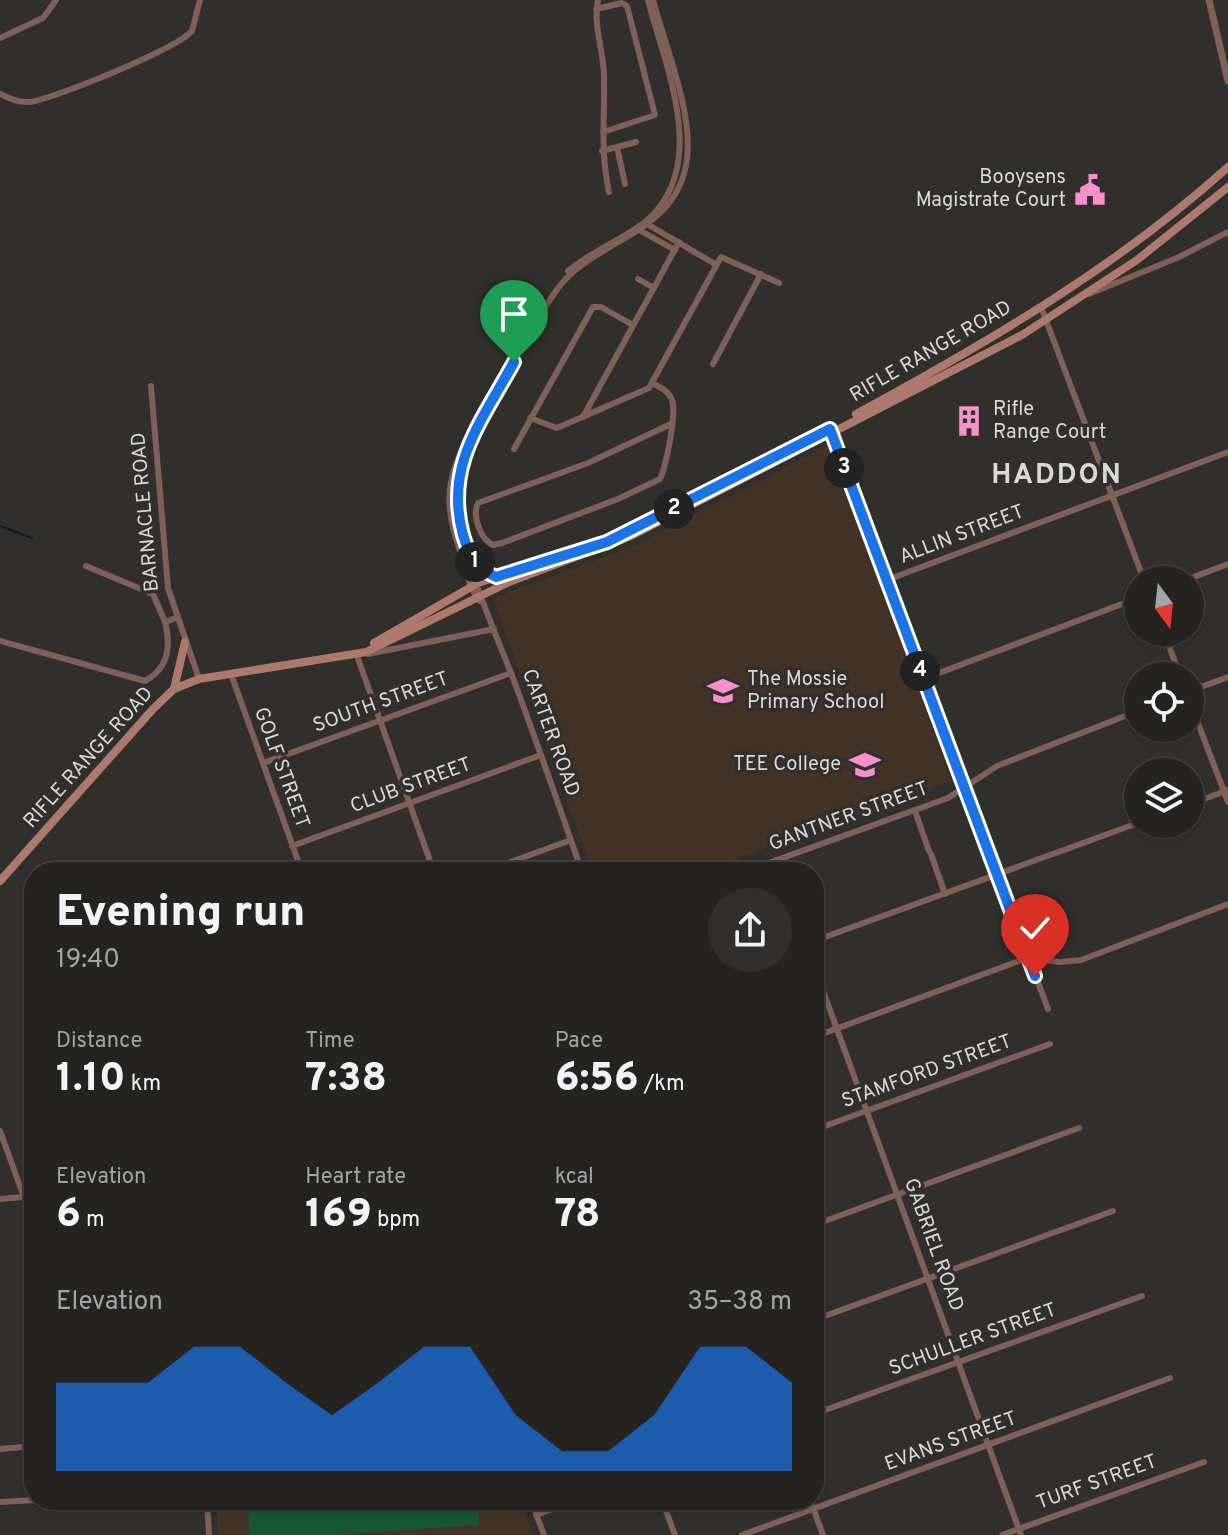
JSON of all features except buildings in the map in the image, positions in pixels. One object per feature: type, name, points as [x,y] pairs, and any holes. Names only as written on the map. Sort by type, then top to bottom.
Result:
[{"type":"main road","name":"RIFLE RANGE ROAD","points":[[369,648],[479,595],[631,536],[830,431],[1041,307],[1136,242],[1228,167]]},
{"type":"main road","name":"RIFLE RANGE ROAD","points":[[369,648],[475,585],[618,537],[1047,320],[1137,260],[1228,187]]},
{"type":"main road","points":[[470,556],[496,577]]},
{"type":"main road","points":[[174,689],[185,642]]},
{"type":"main road","points":[[356,655],[369,648]]},
{"type":"main road","name":"RIFLE RANGE ROAD","points":[[0,881],[174,689],[199,679],[356,655]]},
{"type":"street","points":[[0,38],[43,18],[56,0]]},
{"type":"street","points":[[0,94],[21,102],[44,99],[177,43],[192,31],[199,16],[200,0]]},
{"type":"street","points":[[598,0],[596,9],[604,75],[602,151],[609,192]]},
{"type":"street","points":[[475,585],[452,528],[452,491],[461,461],[556,290],[583,265],[647,224],[678,190],[688,146],[671,60],[651,0]]},
{"type":"street","points":[[1209,0],[1228,81]]},
{"type":"street","points":[[596,9],[622,3],[627,6],[655,115],[603,132]]},
{"type":"street","points":[[602,151],[636,142]]},
{"type":"street","points":[[617,147],[625,184]]},
{"type":"street","points":[[647,224],[679,242],[686,250],[715,264]]},
{"type":"street","points":[[638,229],[674,250],[686,250]]},
{"type":"street","points":[[1079,298],[1158,266],[1228,232]]},
{"type":"street","points":[[583,418],[679,242]]},
{"type":"street","points":[[530,418],[557,428],[644,391],[652,383],[721,257],[779,283]]},
{"type":"street","points":[[713,364],[761,274]]},
{"type":"street","points":[[638,279],[654,288]]},
{"type":"street","points":[[514,449],[593,307],[601,307],[633,325]]},
{"type":"street","points":[[1041,307],[1139,566]]},
{"type":"street","points":[[652,383],[671,396],[671,424],[663,471],[654,483],[502,543],[493,545],[483,538],[476,512],[478,503],[588,463],[671,424]]},
{"type":"street","name":"BARNACLE ROAD","points":[[151,386],[168,588],[199,679]]},
{"type":"street","points":[[830,431],[1048,1009]]},
{"type":"street","name":"ALLIN STREET","points":[[887,580],[1228,452]]},
{"type":"street","points":[[452,491],[475,585]]},
{"type":"street","points":[[1204,573],[1228,564]]},
{"type":"street","points":[[0,641],[145,681],[165,661],[169,639],[153,594],[86,566]]},
{"type":"street","name":"CARTER ROAD","points":[[475,585],[511,673],[579,862]]},
{"type":"street","points":[[923,679],[1124,603]]},
{"type":"street","points":[[165,622],[176,618]]},
{"type":"street","name":"RIFLE RANGE ROAD","points":[[356,655],[494,629]]},
{"type":"street","points":[[356,655],[430,862]]},
{"type":"street","name":"SOUTH STREET","points":[[263,763],[511,673]]},
{"type":"street","name":"GOLF STREET","points":[[231,674],[298,862]]},
{"type":"street","points":[[1204,686],[1228,677]]},
{"type":"street","name":"GANTNER STREET","points":[[771,862],[915,811],[965,789],[997,766],[1124,716]]},
{"type":"street","points":[[1204,737],[1228,802]]},
{"type":"street","name":"CLUB STREET","points":[[292,846],[541,755]]},
{"type":"street","points":[[1204,799],[1226,791]]},
{"type":"street","points":[[915,811],[945,894]]},
{"type":"street","points":[[824,937],[1124,828]]},
{"type":"street","points":[[510,862],[571,840]]},
{"type":"street","points":[[824,1033],[1027,958],[1061,962],[1081,960],[1228,904]]},
{"type":"street","name":"GABRIEL ROAD","points":[[824,995],[1020,1532]]},
{"type":"street","name":"STAMFORD STREET","points":[[824,1126],[1050,1044]]},
{"type":"street","points":[[824,1221],[1079,1128]]},
{"type":"street","points":[[0,1131],[24,1197],[0,1199]]},
{"type":"street","points":[[824,1316],[1113,1211]]},
{"type":"street","name":"SCHULLER STREET","points":[[824,1410],[1142,1296]]},
{"type":"street","name":"EVANS STREET","points":[[824,1505],[1170,1378]]},
{"type":"street","points":[[0,1449],[24,1447]]},
{"type":"street","name":"TURF STREET","points":[[1002,1535],[1020,1532],[1204,1462]]},
{"type":"street","points":[[0,1502],[24,1501]]},
{"type":"street","points":[[208,1510],[209,1535]]},
{"type":"street","points":[[534,1510],[544,1535]]},
{"type":"street","points":[[536,1515],[550,1510]]},
{"type":"street","points":[[666,1510],[675,1535]]},
{"type":"street","name":"EVANS STREET","points":[[742,1535],[810,1510]]},
{"type":"street","points":[[813,1510],[823,1535]]},
{"type":"shaded area","name":"The Mossie Primary School","points":[[831,444],[951,781],[728,862],[589,862],[494,601],[496,597],[630,548]]},
{"type":"shaded area","points":[[217,1510],[524,1510],[533,1535],[218,1535]]},
{"type":"green space","points":[[248,1510],[478,1510],[479,1525],[332,1535],[250,1535]]},
{"type":"waterway","points":[[0,526],[32,538]]},
{"type":"place","name":"Booysens Magistrate Court","points":[[1090,190]]},
{"type":"place","name":"Rifle Range Court","points":[[969,421]]},
{"type":"place","name":"The Mossie Primary School","points":[[723,691]]},
{"type":"place","name":"TEE College","points":[[865,765]]},
{"type":"district","name":"HADDON","points":[[1057,476]]},
{"type":"route","points":[[514,362],[461,461],[457,480],[459,517],[470,556],[496,577],[607,542],[830,429],[1035,976]]}]
